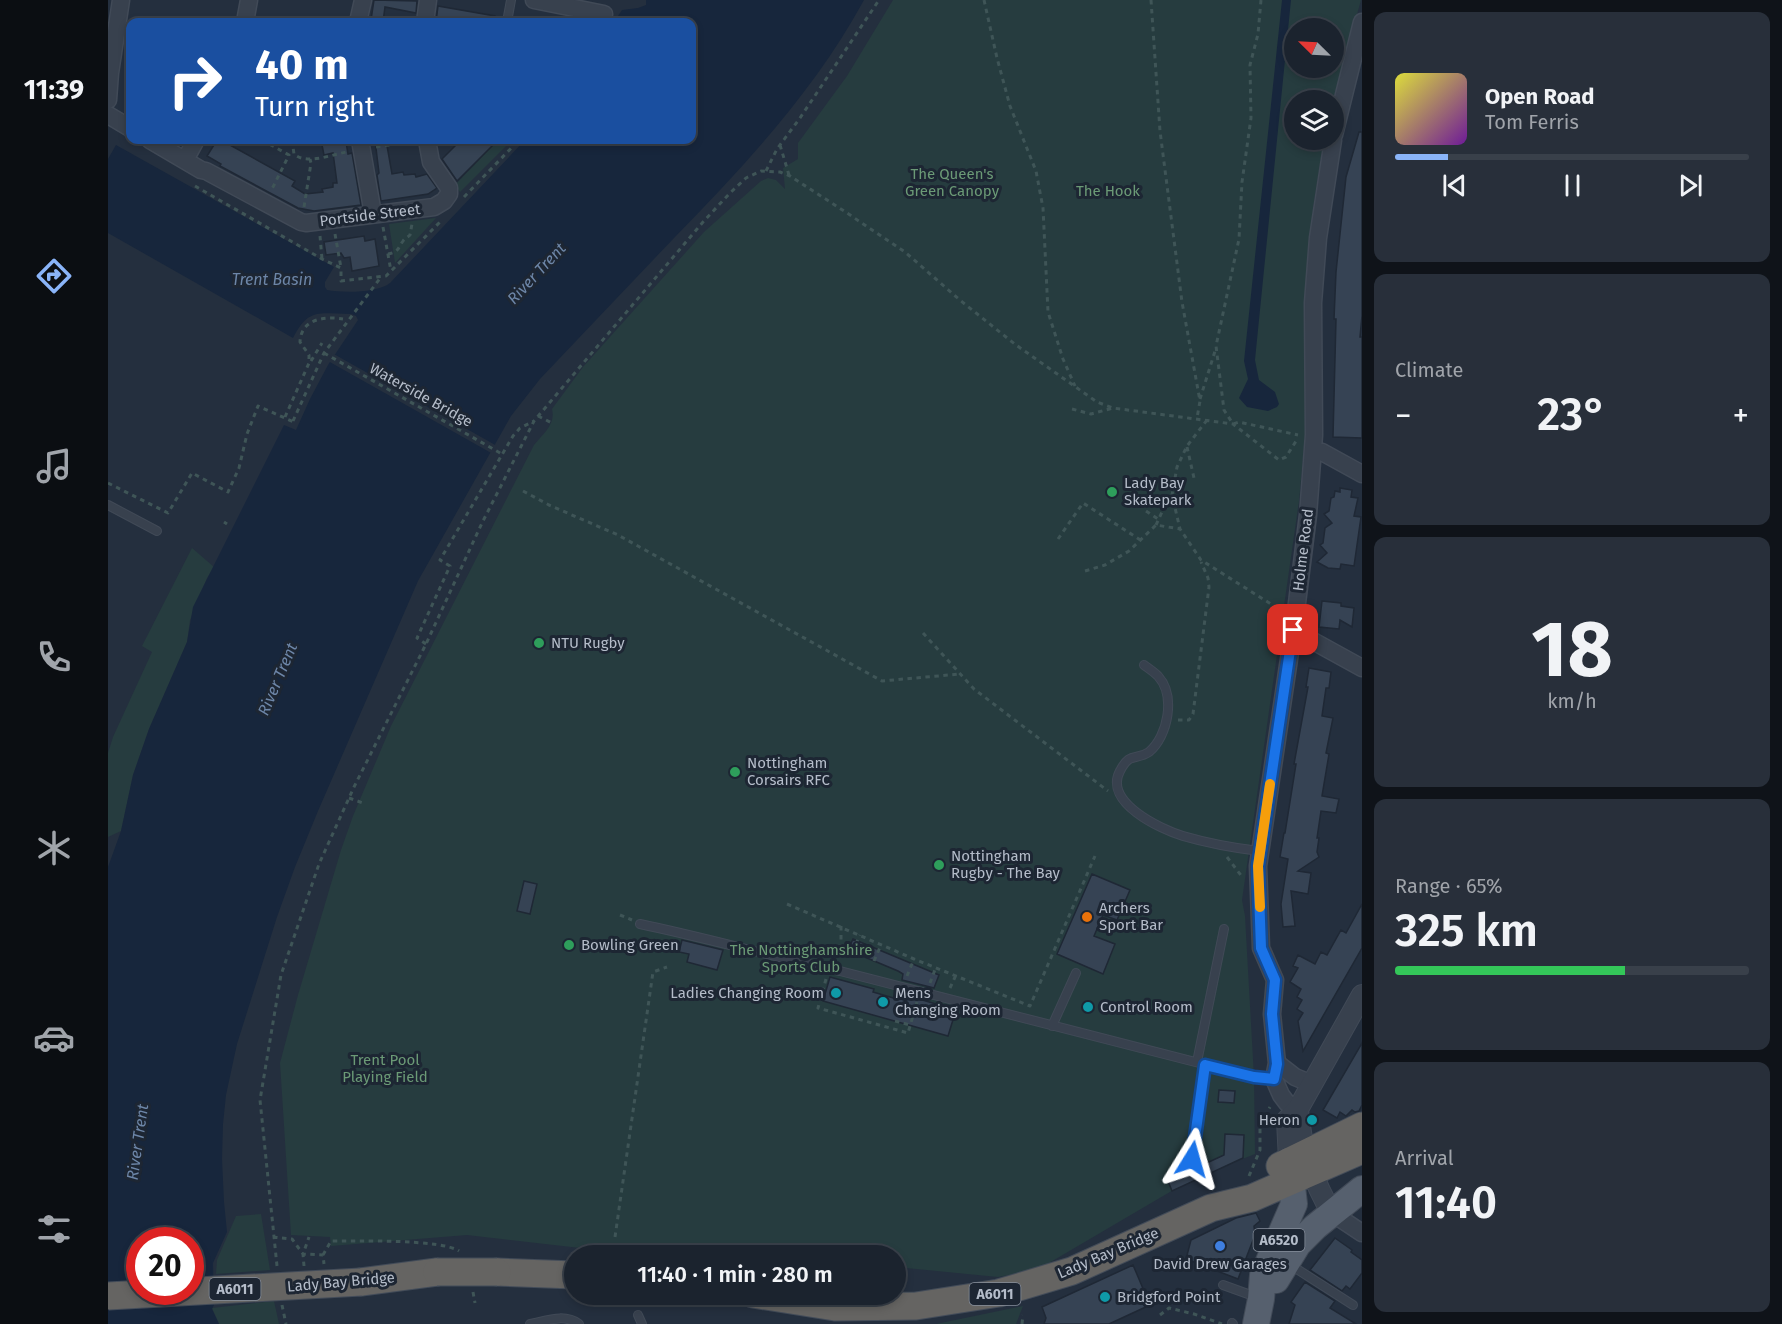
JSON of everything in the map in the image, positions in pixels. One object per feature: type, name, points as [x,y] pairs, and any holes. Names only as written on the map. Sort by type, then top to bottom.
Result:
[{"type":"highway","name":"A6011","points":[[1280,1176],[1362,1126]]},
{"type":"highway","name":"A6011","points":[[1280,1176],[1362,1150]]},
{"type":"highway","name":"Lady Bay Bridge","points":[[822,1305],[917,1315],[999,1293],[1072,1271],[1210,1208],[1229,1191],[1280,1176]]},
{"type":"highway","name":"Lady Bay Bridge","points":[[108,1296],[361,1282],[437,1272],[564,1275]]},
{"type":"main road","points":[[1280,1176],[1266,1201],[1278,1211],[1282,1251]]},
{"type":"main road","name":"A6520","points":[[1240,1324],[1261,1299],[1263,1275],[1282,1251],[1294,1204],[1280,1176]]},
{"type":"main road","name":"A6520","points":[[1282,1251],[1298,1244],[1362,1190]]},
{"type":"street","points":[[108,100],[109,73],[121,0]]},
{"type":"street","points":[[246,18],[249,0]]},
{"type":"street","points":[[359,18],[363,0]]},
{"type":"street","points":[[426,18],[428,0]]},
{"type":"street","points":[[534,0],[581,4],[604,14]]},
{"type":"street","name":"Holme Road","points":[[1344,98],[1358,49],[1362,22]]},
{"type":"street","points":[[108,115],[126,126]]},
{"type":"street","name":"Portside Street","points":[[157,144],[264,204],[306,223],[434,207],[444,201],[448,196],[448,188],[431,162],[427,144]]},
{"type":"street","points":[[179,157],[192,144]]},
{"type":"street","points":[[361,144],[377,214]]},
{"type":"street","name":"Holme Road","points":[[1298,1108],[1287,1103],[1281,1095],[1276,1071],[1272,1014],[1275,980],[1261,948],[1258,866],[1294,624],[1309,440],[1314,289],[1320,220],[1331,150]]},
{"type":"street","points":[[1309,440],[1322,452],[1362,474]]},
{"type":"street","points":[[1294,624],[1362,668]]},
{"type":"street","points":[[1362,994],[1298,1108],[1287,1120],[1280,1176],[1326,1203],[1332,1213],[1362,1233]]},
{"type":"street","points":[[1276,1071],[1312,1084]]},
{"type":"lane","points":[[508,18],[511,0]]},
{"type":"lane","points":[[108,505],[157,531]]},
{"type":"lane","points":[[1143,665],[1159,677],[1166,692],[1168,709],[1161,736],[1148,752],[1127,759],[1118,773],[1118,791],[1127,805],[1144,818],[1181,836],[1259,851]]},
{"type":"lane","points":[[640,924],[840,971],[1254,1077],[1276,1071]]},
{"type":"lane","points":[[1192,1159],[1201,1064],[1224,929]]},
{"type":"lane","points":[[1052,1026],[1076,973]]},
{"type":"lane","points":[[1282,1251],[1353,1305]]},
{"type":"lane","points":[[1222,1285],[1261,1299]]},
{"type":"lane","points":[[638,1315],[642,1324]]},
{"type":"lane","points":[[530,1324],[560,1318],[567,1318],[579,1324]]},
{"type":"path","points":[[766,171],[780,145],[879,0]]},
{"type":"path","points":[[984,0],[1010,105],[1036,171],[1043,208],[1048,312],[1063,359],[1075,386]]},
{"type":"path","points":[[1151,0],[1160,131],[1182,302],[1200,401]]},
{"type":"path","points":[[1197,418],[1216,346],[1239,239],[1242,182],[1251,118],[1250,65],[1262,0]]},
{"type":"path","points":[[264,204],[289,155],[269,144]]},
{"type":"path","points":[[293,144],[294,154],[299,159],[310,159],[361,144]]},
{"type":"path","points":[[462,198],[515,144]]},
{"type":"path","points":[[780,145],[786,170],[790,176]]},
{"type":"path","points":[[301,222],[310,159]]},
{"type":"path","points":[[272,1232],[260,1100],[281,975],[319,864],[482,523],[534,421],[710,215],[746,178],[761,171],[780,172],[790,176],[905,252],[1016,345],[1097,402],[1113,408],[1233,424],[1239,422],[1309,440]]},
{"type":"path","points":[[195,185],[340,268]]},
{"type":"path","points":[[377,214],[392,272]]},
{"type":"path","points":[[388,254],[398,251],[403,241],[410,235],[411,219]]},
{"type":"path","points":[[333,220],[341,281],[386,276],[443,219]]},
{"type":"path","points":[[108,483],[168,513],[192,473],[228,492],[239,468],[247,434],[258,406],[295,422],[316,369],[339,333],[381,277]]},
{"type":"path","points":[[309,363],[309,355],[300,342],[306,326],[312,321],[324,318],[343,319]]},
{"type":"path","points":[[285,417],[309,363],[322,343]]},
{"type":"path","points":[[1216,346],[1224,410],[1233,424],[1279,460],[1309,440]]},
{"type":"path","name":"Waterside Bridge","points":[[326,354],[502,454]]},
{"type":"path","points":[[1072,409],[1091,414],[1113,408]]},
{"type":"path","points":[[538,416],[552,423]]},
{"type":"path","points":[[1166,719],[1189,720],[1193,714],[1209,587],[1201,560],[1180,529],[1172,495],[1177,467],[1187,446],[1207,420]]},
{"type":"path","points":[[426,644],[417,638],[450,566],[440,560],[502,454],[520,428],[534,421]]},
{"type":"path","points":[[1187,446],[1194,478]]},
{"type":"path","points":[[523,491],[618,535],[882,681],[960,674]]},
{"type":"path","points":[[1085,571],[1117,559],[1129,551],[1156,525],[1172,495]]},
{"type":"path","points":[[1059,539],[1083,503],[1141,540]]},
{"type":"path","points":[[1146,511],[1158,519]]},
{"type":"path","points":[[1156,525],[1180,529]]},
{"type":"path","points":[[1201,560],[1294,624]]},
{"type":"path","points":[[923,633],[974,689],[1108,791],[1118,791]]},
{"type":"path","points":[[349,798],[363,803]]},
{"type":"path","points":[[1216,843],[1247,884]]},
{"type":"path","points":[[787,904],[1030,1006],[1095,856]]},
{"type":"path","points":[[840,971],[841,926]]},
{"type":"path","points":[[852,952],[860,935]]},
{"type":"path","points":[[874,961],[881,945]]},
{"type":"path","points":[[907,976],[914,959]]},
{"type":"path","points":[[615,1237],[653,972],[667,967]]},
{"type":"path","points":[[929,985],[936,968]]},
{"type":"path","points":[[829,969],[818,1008],[908,1033],[919,992]]},
{"type":"path","points":[[895,1021],[910,1025]]},
{"type":"path","points":[[1270,1109],[1262,1119],[1260,1150],[1249,1176],[1280,1176]]},
{"type":"path","points":[[273,1237],[292,1239],[303,1254],[323,1255]]},
{"type":"path","points":[[324,1266],[323,1255],[331,1241]]},
{"type":"path","points":[[282,1306],[286,1324]]},
{"type":"path","points":[[1160,1315],[1169,1308],[1222,1324]]},
{"type":"path","points":[[1022,1324],[1023,1316]]},
{"type":"green space","points":[[893,0],[1361,0],[1344,61],[1344,18],[1284,18],[1284,78],[1339,78],[1336,90],[1284,90],[1284,150],[1322,150],[1314,202],[1304,306],[1308,370],[1307,416],[1299,501],[1242,900],[1245,916],[1254,1077],[1255,1154],[1192,1179],[1037,1270],[998,1277],[906,1268],[906,1245],[564,1246],[467,1235],[331,1246],[330,1237],[291,1235],[280,1063],[341,850],[391,726],[534,445],[550,424],[552,409],[583,367],[704,232],[761,181],[768,178],[776,180],[785,189],[783,168],[798,159],[798,143],[847,76]]},
{"type":"green space","points":[[494,144],[508,144],[460,192],[455,185]]},
{"type":"green space","points":[[436,218],[395,263],[389,224]]},
{"type":"green space","points":[[192,548],[214,567],[207,578],[190,620],[187,642],[149,729],[133,775],[121,831],[108,837],[108,753],[113,737],[152,652],[142,646]]},
{"type":"green space","points":[[261,1214],[270,1270],[216,1274],[217,1260],[236,1216]]},
{"type":"green space","points":[[274,1301],[279,1324],[219,1324],[212,1308]]},
{"type":"green space","points":[[1023,1306],[1016,1324],[936,1324]]},
{"type":"water","points":[[646,0],[864,0],[824,65],[778,125],[728,182],[540,379],[511,416],[418,581],[318,811],[277,917],[237,1044],[226,1095],[222,1159],[227,1232],[213,1263],[214,1305],[212,1309],[219,1324],[108,1324],[108,867],[121,831],[133,775],[149,729],[187,642],[193,607],[284,425],[296,430],[328,365],[358,320],[351,314],[316,314],[304,321],[293,338],[108,233],[108,159],[116,145],[334,267],[325,282],[327,290],[351,292],[377,289],[390,283],[521,144],[696,144],[696,18],[617,18],[622,10],[646,5]]},
{"type":"water","points":[[1282,0],[1291,0],[1289,18],[1284,18],[1284,70],[1255,360],[1259,380],[1275,392],[1279,404],[1277,407],[1268,411],[1247,407],[1239,398],[1248,379],[1244,361]]},
{"type":"pier","points":[[332,353],[497,446],[493,454],[328,361]]},
{"type":"building","points":[[374,0],[417,1],[416,13],[385,7],[384,18],[371,18]]},
{"type":"building","points":[[438,6],[495,16],[495,18],[436,18]]},
{"type":"building","points":[[1359,132],[1362,132],[1360,337],[1362,337],[1362,438],[1333,437],[1336,272],[1346,177]]},
{"type":"building","points":[[214,144],[228,144],[295,181],[292,186],[305,194],[323,192],[322,189],[333,187],[333,183],[337,183],[333,153],[324,155],[322,144],[346,144],[348,154],[352,153],[361,205],[314,211],[298,208],[220,166],[221,164],[207,156]]},
{"type":"building","points":[[375,144],[387,144],[392,174],[403,172],[404,175],[415,174],[416,177],[427,174],[437,188],[428,194],[381,201],[377,175],[379,173]]},
{"type":"building","points":[[457,144],[494,144],[457,181],[442,159]]},
{"type":"building","points":[[364,236],[365,241],[375,239],[379,266],[352,271],[350,257],[344,258],[341,253],[326,255],[324,242]]},
{"type":"building","points":[[1340,488],[1352,490],[1351,497],[1358,498],[1354,516],[1361,517],[1354,566],[1341,564],[1340,569],[1328,568],[1317,562],[1327,553],[1320,545],[1323,543],[1325,528],[1332,523],[1324,514],[1329,511],[1331,498],[1334,497],[1335,491],[1340,492]]},
{"type":"building","points":[[1322,601],[1341,603],[1341,606],[1354,608],[1352,627],[1340,620],[1339,629],[1319,627]]},
{"type":"building","points":[[1309,668],[1331,672],[1322,716],[1333,718],[1326,753],[1329,754],[1322,796],[1339,799],[1336,813],[1321,811],[1317,838],[1319,838],[1317,852],[1319,857],[1298,871],[1311,873],[1308,894],[1291,891],[1295,926],[1283,927],[1281,904],[1288,859],[1280,857],[1308,687],[1306,687]]},
{"type":"building","name":"Archers Sport Bar","points":[[1092,874],[1130,890],[1117,920],[1103,915],[1094,936],[1115,944],[1103,974],[1057,954]]},
{"type":"building","points":[[524,881],[537,884],[530,914],[517,911]]},
{"type":"building","points":[[1362,904],[1362,948],[1303,1051],[1298,1021],[1303,1013],[1297,1009],[1302,1000],[1297,997],[1301,989],[1290,982],[1298,968],[1293,966],[1298,955],[1315,964],[1321,952],[1327,955],[1341,930],[1346,933]]},
{"type":"building","points":[[853,939],[939,975],[934,988],[902,980],[903,974],[898,971],[848,950]]},
{"type":"building","points":[[682,940],[723,950],[717,970],[687,962],[689,954],[679,952]]},
{"type":"building","points":[[830,977],[874,989],[873,992],[897,999],[899,993],[956,1010],[948,1036],[823,1001]]},
{"type":"building","points":[[1362,1043],[1362,1105],[1359,1111],[1352,1110],[1346,1116],[1340,1112],[1337,1118],[1323,1110]]},
{"type":"building","points":[[1219,1090],[1235,1091],[1234,1103],[1218,1102]]},
{"type":"building","points":[[1225,1134],[1244,1135],[1243,1158],[1172,1191],[1168,1181],[1224,1155]]},
{"type":"building","name":"David Drew Garages","points":[[1256,1213],[1260,1221],[1254,1226],[1255,1235],[1238,1279],[1186,1259],[1191,1240],[1236,1218]]},
{"type":"building","points":[[1335,1238],[1362,1260],[1362,1273],[1350,1289],[1346,1286],[1342,1291],[1310,1270]]},
{"type":"building","name":"Bridgford Point","points":[[1133,1265],[1150,1305],[1109,1324],[1044,1324],[1046,1318],[1042,1307]]},
{"type":"building","points":[[1305,1282],[1335,1301],[1330,1308],[1356,1324],[1289,1324],[1295,1305],[1291,1302]]},
{"type":"slow traffic","points":[[1260,907],[1259,851],[1270,784]]},
{"type":"place","name":"Lady Bay Skatepark","points":[[1112,492]]},
{"type":"place","name":"NTU Rugby","points":[[539,643]]},
{"type":"place","name":"Nottingham Corsairs RFC","points":[[735,772]]},
{"type":"place","name":"Nottingham Rugby - The Bay","points":[[939,865]]},
{"type":"place","name":"Archers Sport Bar","points":[[1087,917]]},
{"type":"place","name":"Bowling Green","points":[[569,945]]},
{"type":"place","name":"Ladies Changing Room","points":[[836,993]]},
{"type":"place","name":"Mens Changing Room","points":[[883,1002]]},
{"type":"place","name":"Control Room","points":[[1088,1007]]},
{"type":"place","name":"Heron","points":[[1312,1120]]},
{"type":"place","name":"David Drew Garages","points":[[1220,1246]]},
{"type":"place","name":"Bridgford Point","points":[[1105,1297]]},
{"type":"route","points":[[1192,1159],[1205,1065],[1254,1077],[1274,1079],[1277,1064],[1272,1014],[1275,980],[1261,948],[1258,866],[1293,630]]},
{"type":"park label","name":"The Queen's Green Canopy","points":[[952,182]]},
{"type":"park label","name":"The Hook","points":[[1108,191]]},
{"type":"park label","name":"The Nottinghamshire Sports Club","points":[[801,958]]},
{"type":"park label","name":"Trent Pool Playing Field","points":[[385,1068]]},
{"type":"water label","name":"River Trent","points":[[536,273]]},
{"type":"water label","name":"Trent Basin","points":[[272,279]]},
{"type":"water label","name":"River Trent","points":[[277,679]]},
{"type":"water label","name":"River Trent","points":[[137,1142]]}]
